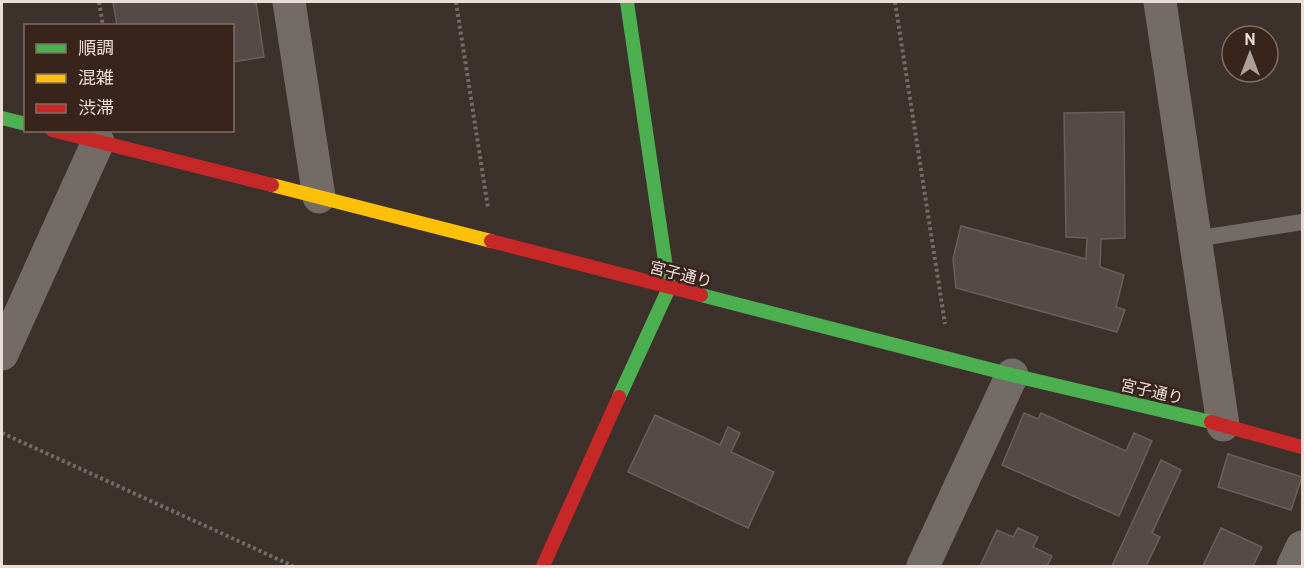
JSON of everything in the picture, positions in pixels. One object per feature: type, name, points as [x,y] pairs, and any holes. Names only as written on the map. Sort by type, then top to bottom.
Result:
[{"type":"street","points":[[289,2],[319,197]]},
{"type":"street","points":[[543,567],[669,288],[627,2]]},
{"type":"street","points":[[1160,2],[1223,425]]},
{"type":"street","points":[[2,118],[24,124]]},
{"type":"street","name":"宮子通り","points":[[60,132],[1012,375],[1223,425],[1302,447]]},
{"type":"street","points":[[2,354],[98,142]]},
{"type":"street","points":[[922,567],[1012,375]]},
{"type":"street","points":[[1293,567],[1302,547]]},
{"type":"lane","points":[[1195,239],[1302,222]]},
{"type":"path","points":[[99,2],[103,24]]},
{"type":"path","points":[[456,2],[489,212]]},
{"type":"path","points":[[895,2],[945,327]]},
{"type":"path","points":[[2,433],[293,567]]},
{"type":"building","points":[[113,2],[256,2],[264,57],[234,62],[234,24],[117,24]]},
{"type":"building","points":[[1124,112],[1125,238],[1101,239],[1100,267],[1124,275],[1116,307],[1125,310],[1117,332],[956,288],[953,259],[961,226],[1086,259],[1087,238],[1066,237],[1064,113]]},
{"type":"building","points":[[1024,413],[1038,419],[1041,413],[1126,451],[1134,433],[1152,441],[1119,516],[1002,465]]},
{"type":"building","points":[[655,415],[720,445],[728,427],[740,433],[731,452],[774,472],[748,528],[628,472]]},
{"type":"building","points":[[1228,454],[1302,477],[1291,510],[1218,487]]},
{"type":"building","points":[[1161,460],[1181,470],[1152,533],[1160,537],[1146,566],[1112,566]]},
{"type":"building","points":[[1018,528],[1038,537],[1033,547],[1052,556],[1047,566],[980,566],[997,530],[1013,537]]},
{"type":"building","points":[[1221,528],[1262,547],[1253,566],[1203,566]]},
{"type":"traffic: fast","points":[[619,397],[669,288],[627,2]]},
{"type":"traffic: fast","points":[[2,118],[24,124]]},
{"type":"traffic: fast","points":[[701,295],[1012,375],[1211,422]]},
{"type":"traffic: slow","points":[[272,185],[491,241]]},
{"type":"traffic: jam","points":[[60,132],[272,185]]},
{"type":"traffic: jam","points":[[491,241],[701,295]]},
{"type":"traffic: jam","points":[[543,566],[619,397]]},
{"type":"traffic: jam","points":[[1211,422],[1302,447]]}]
